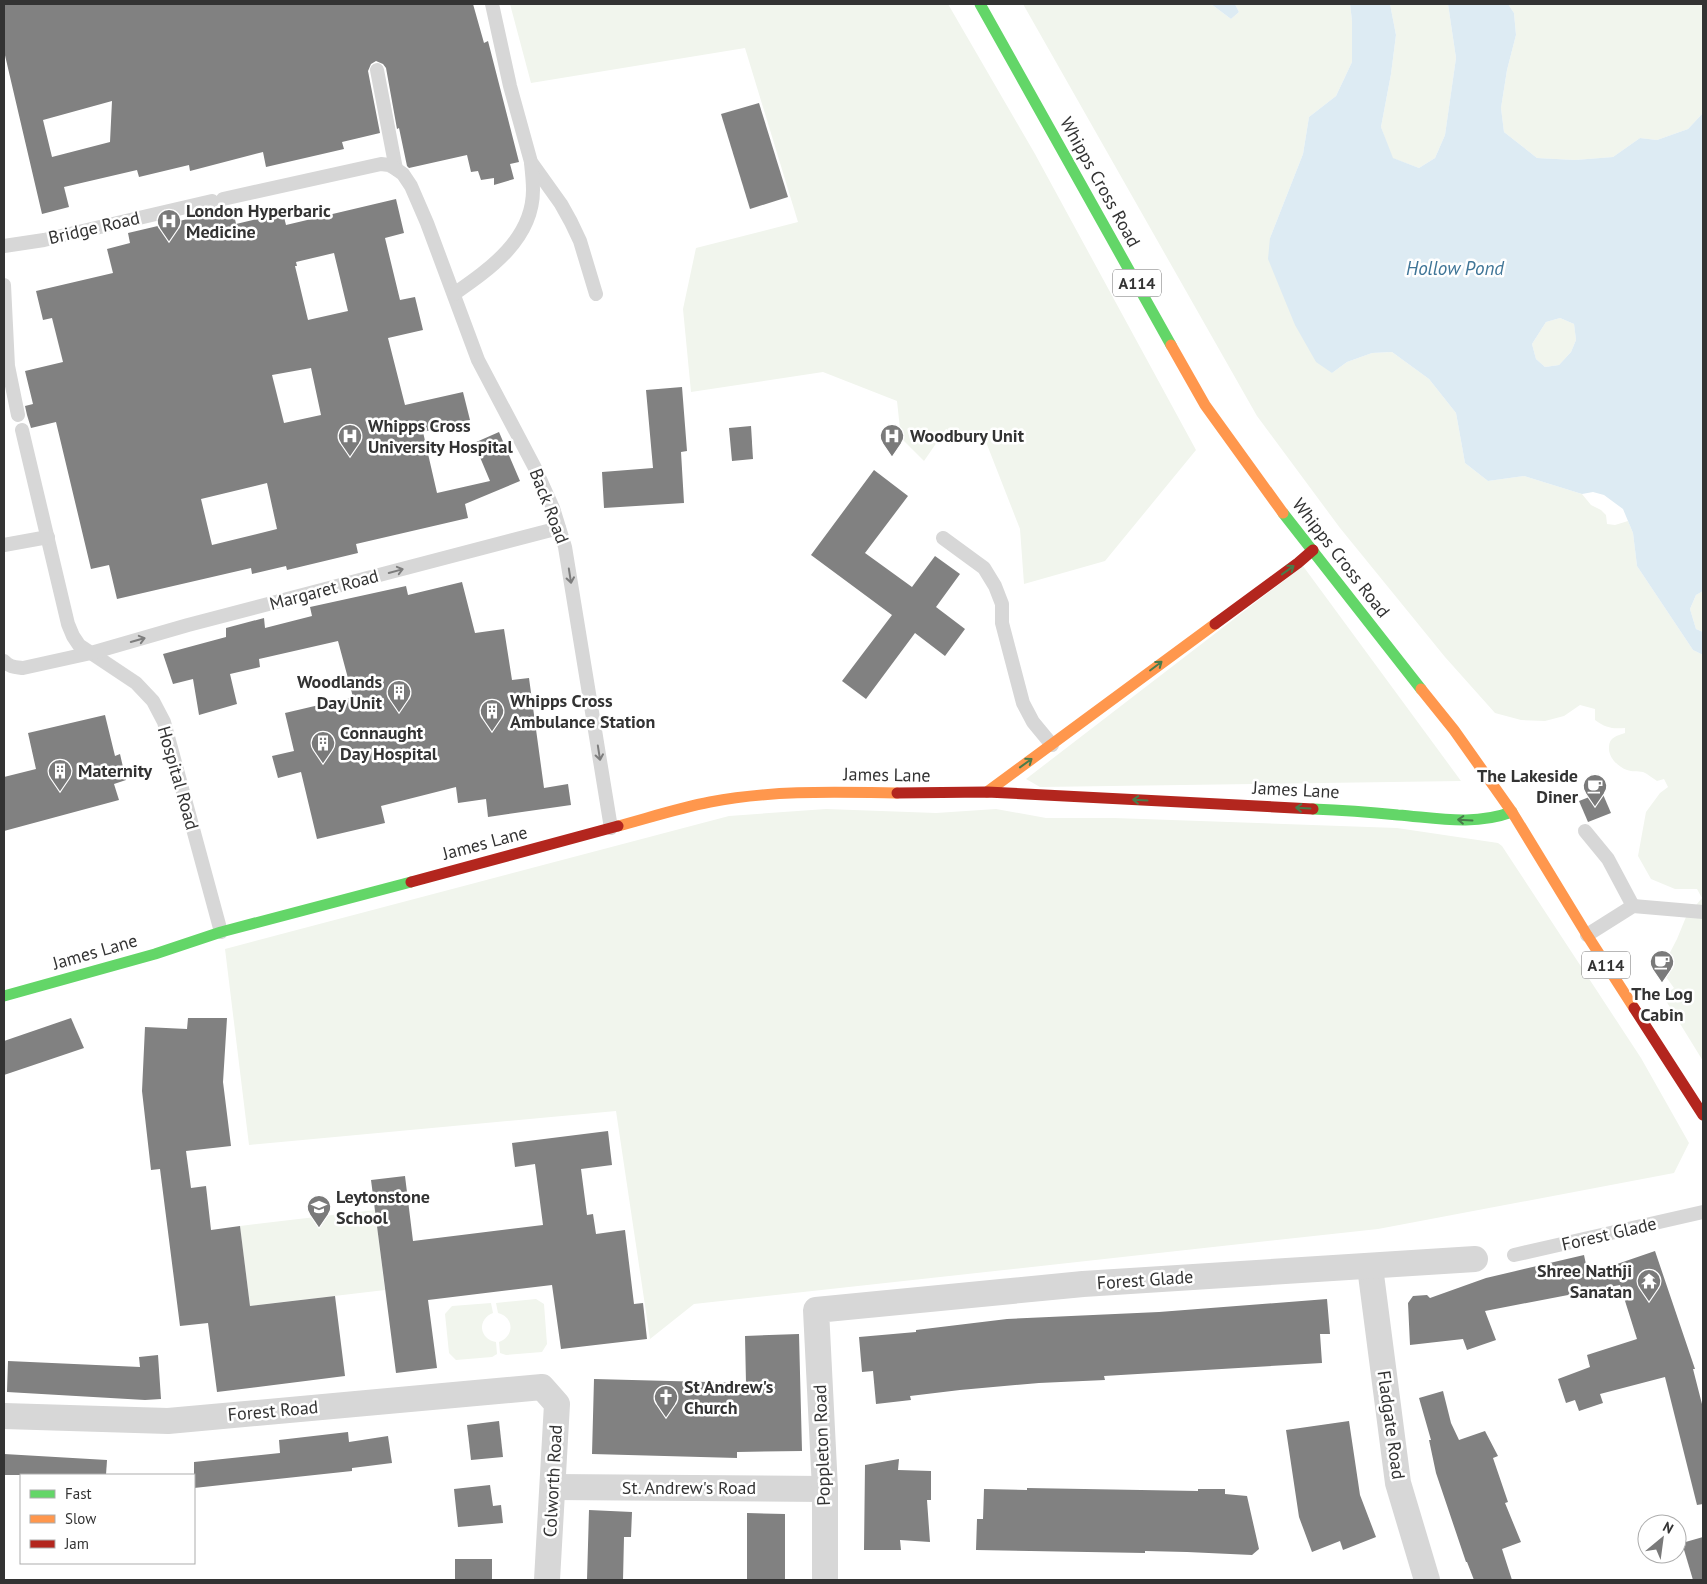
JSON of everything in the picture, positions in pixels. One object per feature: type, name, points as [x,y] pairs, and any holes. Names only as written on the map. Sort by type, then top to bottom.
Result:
[{"type":"street","name":"Whipps Cross Road","points":[[980,4],[1205,405],[1252,472],[1454,730],[1512,812],[1587,935],[1703,1115]]},
{"type":"street","points":[[987,792],[1313,550]]},
{"type":"street","name":"James Lane","points":[[4,996],[154,954],[220,932],[611,828],[710,802],[773,794],[987,792],[1359,811],[1482,821],[1512,812]]},
{"type":"street","name":"Forest Glade","points":[[816,1310],[1083,1284],[1474,1259]]},
{"type":"street","name":"Fladgate Road","points":[[1370,1267],[1398,1482],[1426,1580]]},
{"type":"street","name":"Poppleton Road","points":[[816,1310],[824,1489],[825,1580]]},
{"type":"street","name":"Forest Road","points":[[4,1416],[168,1421],[542,1387]]},
{"type":"street","name":"Colworth Road","points":[[542,1387],[557,1404],[547,1580]]},
{"type":"street","name":"St. Andrew's Road","points":[[553,1488],[824,1489]]},
{"type":"lane","points":[[454,294],[482,274],[518,238],[528,219],[532,203],[531,162],[510,86],[492,4]]},
{"type":"lane","points":[[377,70],[396,169]]},
{"type":"lane","points":[[531,162],[561,204],[571,222],[580,241],[596,294]]},
{"type":"lane","name":"Bridge Road","points":[[4,246],[44,240],[381,164],[389,165],[396,169]]},
{"type":"lane","name":"Back Road","points":[[396,169],[411,186],[478,360],[535,468],[553,508],[565,547],[611,828]]},
{"type":"lane","points":[[4,285],[8,366],[18,415]]},
{"type":"lane","name":"Hospital Road","points":[[22,430],[68,624],[79,645],[136,683],[153,701],[164,722],[220,932]]},
{"type":"lane","name":"Margaret Road","points":[[91,653],[188,625],[559,528]]},
{"type":"lane","points":[[4,545],[48,537]]},
{"type":"lane","points":[[943,538],[984,568],[995,586],[1002,604],[1002,623],[1023,703],[1033,722],[1052,745]]},
{"type":"lane","points":[[4,661],[8,665],[23,668],[91,653]]},
{"type":"lane","points":[[1585,831],[1608,859],[1633,906]]},
{"type":"lane","points":[[1587,935],[1633,906],[1703,912]]},
{"type":"lane","name":"Forest Glade","points":[[1514,1255],[1703,1212]]},
{"type":"shaded area","points":[[510,4],[948,4],[1035,154],[1196,450],[1105,561],[1024,584],[1020,529],[986,442],[946,429],[924,461],[901,438],[897,401],[823,372],[691,392],[683,309],[696,248],[798,222],[745,48],[531,83]]},
{"type":"shaded area","points":[[1023,4],[1211,4],[1231,19],[1239,12],[1235,4],[1350,4],[1352,62],[1336,96],[1309,117],[1303,154],[1270,238],[1332,373],[1347,362],[1372,353],[1392,352],[1429,379],[1456,413],[1465,463],[1488,481],[1524,476],[1582,494],[1591,505],[1606,515],[1607,524],[1615,525],[1628,521],[1633,533],[1637,566],[1693,650],[1703,655],[1703,1061],[1663,996],[1674,988],[1661,970],[1686,917],[1702,898],[1697,889],[1675,889],[1651,879],[1638,856],[1646,812],[1660,793],[1668,787],[1664,779],[1657,781],[1643,772],[1629,771],[1617,764],[1610,754],[1609,744],[1614,737],[1625,733],[1625,728],[1609,727],[1599,723],[1595,720],[1595,709],[1580,705],[1564,716],[1545,721],[1521,720],[1495,713],[1445,657],[1340,528],[1257,416]]},
{"type":"shaded area","points":[[1390,4],[1448,4],[1456,58],[1445,135],[1435,158],[1419,168],[1392,158],[1381,127],[1396,35]]},
{"type":"shaded area","points":[[1508,4],[1703,4],[1703,113],[1688,129],[1657,140],[1640,138],[1613,157],[1575,160],[1537,158],[1504,132],[1501,108],[1507,70],[1516,35],[1514,13]]},
{"type":"shaded area","points":[[1560,318],[1574,324],[1576,340],[1571,352],[1559,365],[1545,367],[1536,359],[1532,344],[1546,322]]},
{"type":"shaded area","points":[[1303,566],[1461,781],[1040,787],[1026,779]]},
{"type":"shaded area","points":[[1703,591],[1703,632],[1696,629],[1690,609],[1696,595]]},
{"type":"shaded area","points":[[826,809],[936,813],[996,809],[1046,818],[1114,818],[1397,828],[1498,843],[1502,846],[1641,1058],[1689,1143],[1674,1173],[1378,1229],[694,1304],[650,1339],[616,1111],[249,1145],[225,949],[729,816]]},
{"type":"shaded area","points":[[375,1210],[385,1290],[250,1306],[240,1226]]},
{"type":"shaded area","points":[[536,1299],[544,1304],[547,1344],[542,1352],[506,1355],[500,1353],[499,1342],[508,1335],[511,1327],[507,1318],[498,1313],[496,1303]]},
{"type":"shaded area","points":[[491,1303],[493,1313],[484,1320],[482,1329],[486,1337],[496,1342],[497,1354],[492,1357],[456,1360],[449,1353],[445,1314],[452,1306]]},
{"type":"water","points":[[1211,4],[1235,4],[1239,12],[1231,19]]},
{"type":"water","name":"Hollow Pond","points":[[1350,4],[1390,4],[1396,35],[1381,127],[1393,158],[1419,168],[1435,158],[1445,135],[1456,58],[1448,4],[1508,4],[1514,13],[1516,35],[1507,70],[1501,108],[1504,132],[1537,158],[1575,160],[1613,157],[1640,138],[1657,140],[1688,129],[1703,113],[1703,591],[1696,595],[1690,609],[1696,629],[1703,632],[1703,655],[1693,650],[1637,566],[1633,533],[1623,509],[1604,495],[1593,492],[1582,494],[1524,476],[1488,481],[1465,463],[1456,413],[1429,379],[1392,352],[1372,353],[1347,362],[1332,373],[1316,362],[1295,325],[1268,259],[1270,238],[1303,154],[1309,117],[1336,96],[1352,62]],"holes":[[[1560,318],[1574,324],[1576,340],[1571,352],[1559,365],[1545,367],[1536,359],[1532,344],[1546,322]]]},
{"type":"building","points":[[4,4],[473,4],[484,43],[488,41],[519,162],[510,164],[514,179],[494,185],[494,178],[481,180],[478,171],[471,172],[467,155],[409,168],[399,128],[397,129],[386,68],[383,64],[376,61],[371,64],[368,71],[380,133],[342,142],[344,149],[266,167],[263,152],[190,171],[189,165],[139,177],[137,170],[64,187],[69,207],[42,214],[4,51]],"holes":[[[112,101],[110,142],[52,157],[43,120]]]},
{"type":"building","points":[[759,103],[788,197],[750,209],[721,114]]},
{"type":"building","points":[[396,199],[404,233],[385,238],[400,300],[415,297],[423,330],[388,338],[405,405],[463,392],[470,420],[423,432],[437,493],[490,481],[474,443],[499,432],[520,481],[465,504],[468,518],[356,544],[358,553],[287,570],[286,566],[252,574],[251,568],[117,599],[109,565],[91,569],[56,422],[31,428],[27,415],[25,406],[33,404],[25,371],[63,362],[52,318],[43,320],[36,291],[113,273],[107,249],[130,243],[128,233],[226,210],[227,216],[234,214],[236,224],[283,213],[286,225]],"holes":[[[334,253],[348,311],[308,320],[295,266],[297,266],[296,262]],[[311,368],[321,415],[284,423],[272,375]],[[267,483],[277,529],[212,545],[201,499]]]},
{"type":"building","points":[[682,387],[687,451],[681,452],[684,503],[604,508],[602,472],[653,468],[646,390]]},
{"type":"building","points":[[751,426],[753,459],[732,461],[729,428]]},
{"type":"building","points":[[874,470],[908,496],[865,553],[912,587],[935,556],[960,574],[936,607],[965,629],[945,656],[915,633],[866,699],[842,681],[892,615],[811,555]]},
{"type":"building","points":[[462,582],[475,633],[504,629],[512,680],[529,678],[544,788],[568,784],[571,805],[488,817],[486,799],[458,803],[456,787],[381,806],[385,823],[317,839],[301,772],[278,778],[272,756],[294,751],[285,713],[353,697],[338,641],[259,659],[260,667],[230,674],[237,704],[199,715],[193,679],[173,684],[163,654],[226,637],[226,628],[264,618],[265,628],[312,616],[310,607],[406,586],[408,595]]},
{"type":"building","name":"Maternity","points":[[105,715],[115,756],[120,754],[126,780],[114,784],[119,800],[4,831],[4,777],[36,769],[28,733]]},
{"type":"building","name":"The Lakeside Diner","points":[[1602,792],[1611,813],[1588,822],[1579,801]]},
{"type":"building","points":[[71,1018],[84,1048],[4,1075],[4,1041]]},
{"type":"building","points":[[188,1018],[227,1018],[223,1082],[231,1146],[186,1151],[191,1188],[206,1186],[211,1230],[240,1226],[250,1306],[335,1296],[345,1376],[217,1392],[208,1323],[180,1326],[160,1169],[151,1170],[142,1091],[145,1027],[187,1029]]},
{"type":"building","points":[[608,1131],[612,1165],[581,1169],[587,1215],[593,1214],[596,1234],[625,1230],[634,1304],[643,1303],[647,1339],[561,1349],[552,1285],[428,1300],[437,1368],[396,1373],[371,1180],[405,1176],[413,1241],[543,1225],[535,1164],[515,1167],[512,1143]]},
{"type":"building","points":[[1655,1251],[1695,1369],[1693,1369],[1703,1408],[1703,1504],[1697,1505],[1665,1377],[1600,1394],[1603,1403],[1579,1411],[1575,1400],[1566,1403],[1558,1379],[1590,1367],[1587,1355],[1637,1339],[1620,1285],[1485,1311],[1496,1340],[1467,1350],[1463,1339],[1410,1345],[1408,1303],[1413,1296],[1427,1295],[1430,1298],[1486,1278],[1584,1255],[1588,1274]]},
{"type":"building","points":[[1327,1299],[1330,1334],[1320,1334],[1322,1363],[1104,1376],[1105,1380],[1039,1383],[960,1390],[910,1396],[911,1400],[876,1404],[873,1371],[862,1372],[859,1337],[916,1332],[916,1330],[1007,1319],[1159,1312]]},
{"type":"building","name":"St Andrew's Church","points":[[799,1334],[802,1451],[737,1452],[737,1458],[592,1454],[594,1379],[746,1383],[745,1336]]},
{"type":"building","points":[[158,1355],[161,1399],[145,1400],[7,1392],[8,1361],[140,1367],[139,1357]]},
{"type":"building","points":[[1443,1391],[1451,1423],[1459,1440],[1485,1431],[1498,1456],[1493,1458],[1508,1502],[1505,1503],[1521,1542],[1502,1549],[1512,1580],[1474,1580],[1466,1562],[1436,1473],[1429,1440],[1431,1440],[1419,1398]]},
{"type":"building","points":[[499,1421],[503,1457],[471,1460],[467,1425]]},
{"type":"building","points":[[1349,1421],[1360,1495],[1376,1537],[1343,1550],[1340,1541],[1312,1552],[1299,1517],[1286,1430]]},
{"type":"building","points":[[348,1432],[349,1442],[388,1436],[392,1463],[352,1468],[352,1471],[195,1488],[194,1462],[280,1453],[279,1440]]},
{"type":"building","points":[[4,1454],[107,1460],[106,1474],[4,1475]]},
{"type":"building","points":[[899,1459],[898,1470],[931,1471],[931,1500],[927,1500],[930,1542],[900,1540],[901,1550],[864,1550],[865,1465]]},
{"type":"building","points":[[490,1485],[493,1506],[501,1505],[503,1523],[458,1527],[454,1489]]},
{"type":"building","points":[[1027,1488],[1198,1491],[1198,1489],[1225,1489],[1225,1494],[1247,1496],[1259,1549],[1252,1555],[1145,1551],[1145,1553],[976,1550],[977,1519],[983,1519],[984,1489],[1027,1490]]},
{"type":"building","points":[[589,1510],[632,1512],[631,1537],[624,1537],[623,1580],[587,1580]]},
{"type":"building","points":[[747,1513],[785,1514],[785,1580],[747,1580]]},
{"type":"building","points":[[1703,1537],[1703,1580],[1693,1580],[1687,1560],[1687,1542]]},
{"type":"building","points":[[455,1559],[492,1559],[492,1580],[455,1580]]},
{"type":"traffic: fast","points":[[980,4],[1171,345]]},
{"type":"traffic: fast","points":[[1283,513],[1421,689]]},
{"type":"traffic: fast","points":[[1313,809],[1455,820],[1483,819],[1512,812]]},
{"type":"traffic: fast","points":[[4,996],[155,954],[221,932],[411,882]]},
{"type":"traffic: slow","points":[[1171,345],[1205,405],[1283,513]]},
{"type":"traffic: slow","points":[[987,792],[1215,624]]},
{"type":"traffic: slow","points":[[1421,689],[1454,730],[1512,812],[1634,1008]]},
{"type":"traffic: slow","points":[[618,826],[687,807],[757,795],[850,792],[897,793]]},
{"type":"traffic: jam","points":[[1215,624],[1313,550]]},
{"type":"traffic: jam","points":[[897,793],[987,792],[1313,809]]},
{"type":"traffic: jam","points":[[411,882],[618,826]]},
{"type":"traffic: jam","points":[[1634,1008],[1703,1115]]},
{"type":"place","name":"London Hyperbaric Medicine","points":[[169,242]]},
{"type":"place","name":"Whipps Cross University Hospital","points":[[350,457]]},
{"type":"place","name":"Woodbury Unit","points":[[892,457]]},
{"type":"place","name":"Woodlands Day Unit","points":[[399,713]]},
{"type":"place","name":"Whipps Cross Ambulance Station","points":[[492,732]]},
{"type":"place","name":"Connaught Day Hospital","points":[[323,764]]},
{"type":"place","name":"Maternity","points":[[60,792]]},
{"type":"place","name":"The Lakeside Diner","points":[[1595,807]]},
{"type":"place","name":"The Log Cabin","points":[[1662,983]]},
{"type":"place","name":"Leytonstone School","points":[[319,1228]]},
{"type":"place","name":"Shree Nathji Sanatan","points":[[1649,1302]]},
{"type":"place","name":"St Andrew's Church","points":[[666,1418]]}]
